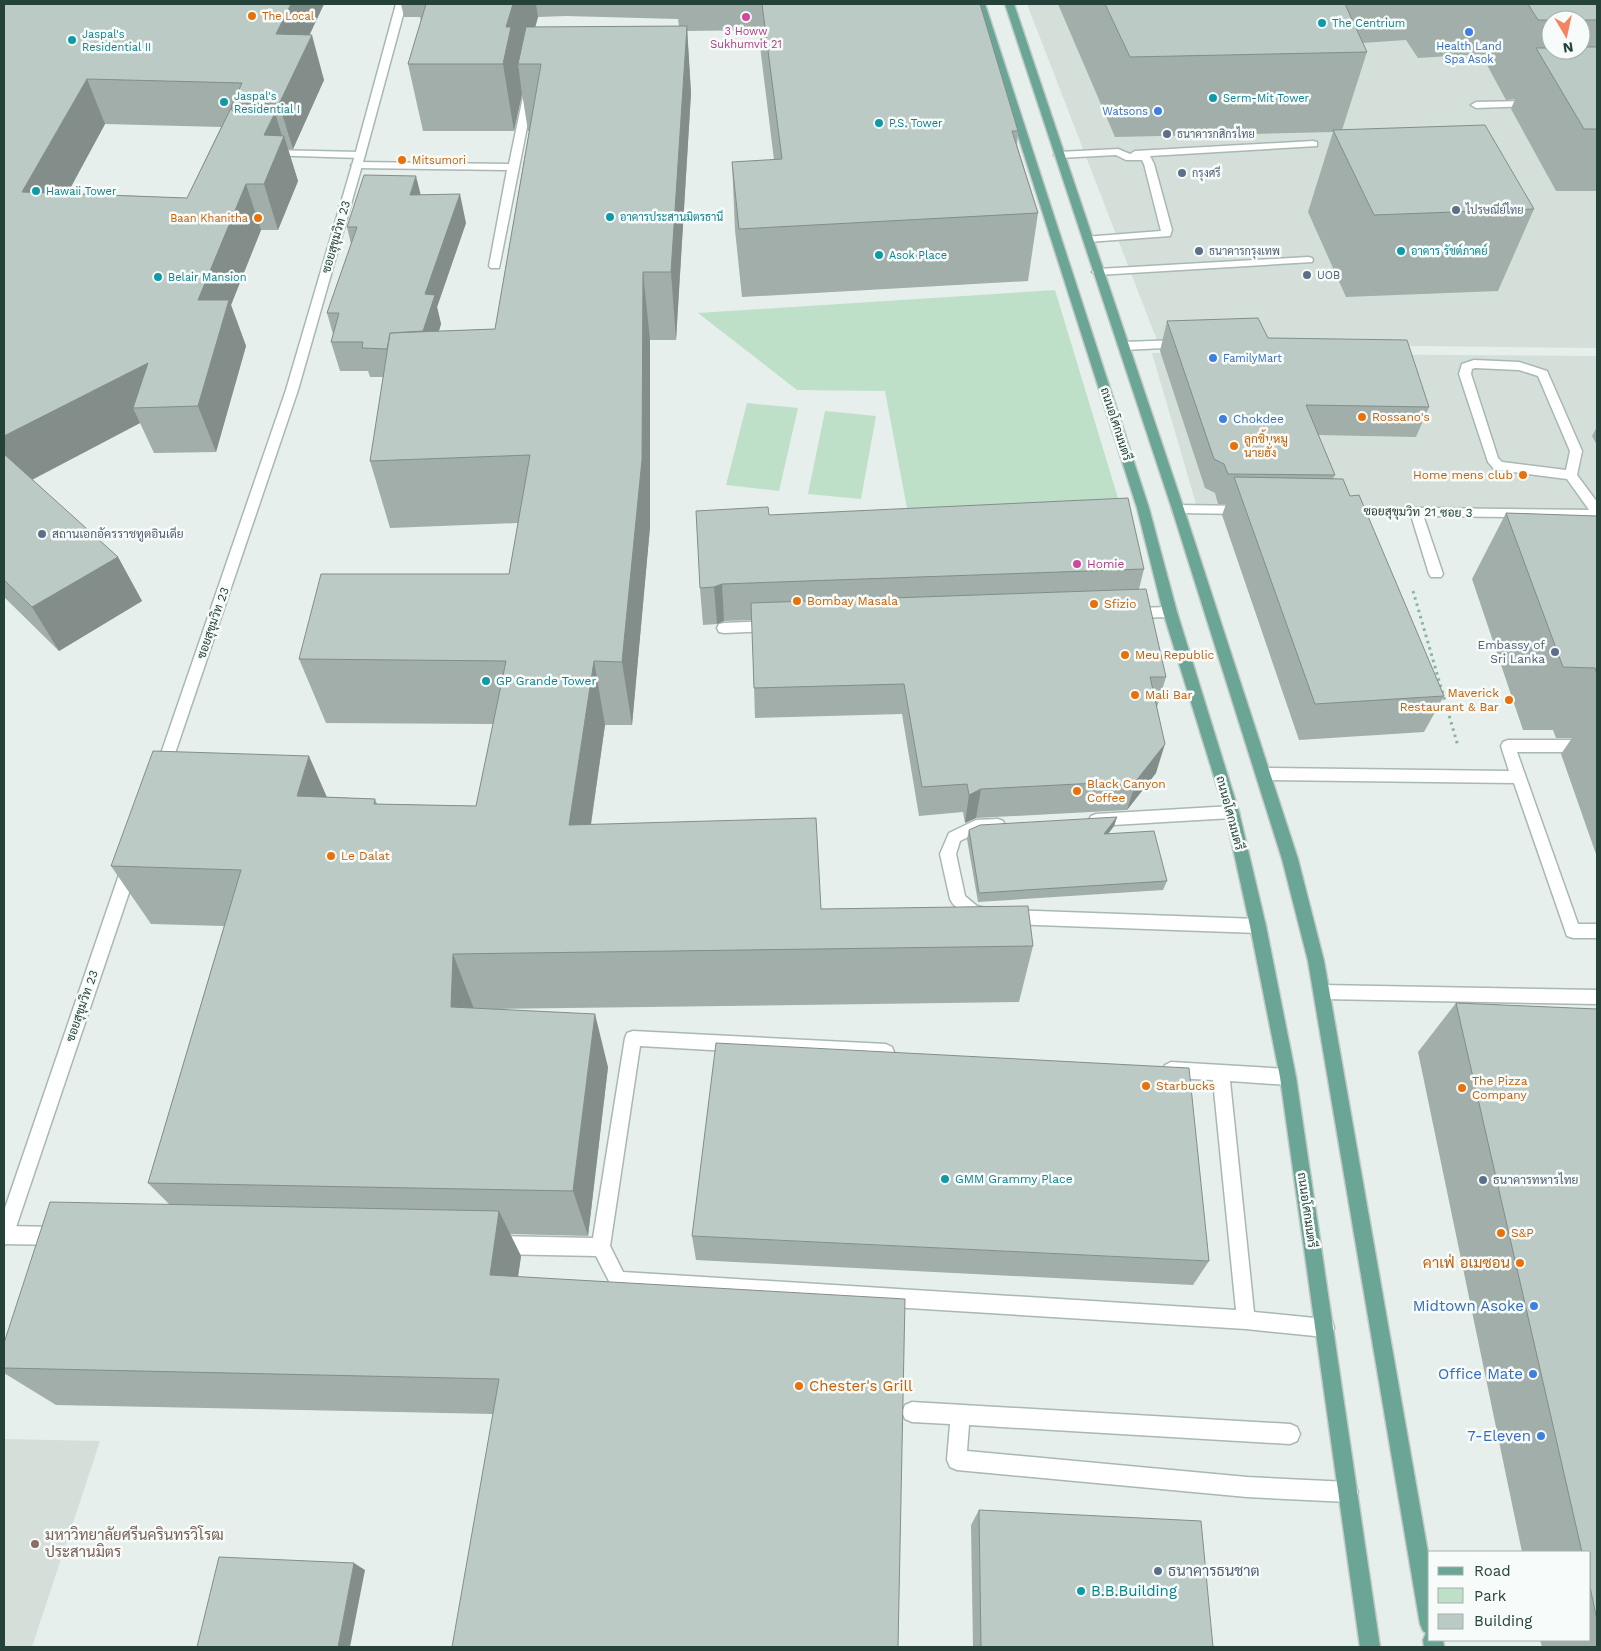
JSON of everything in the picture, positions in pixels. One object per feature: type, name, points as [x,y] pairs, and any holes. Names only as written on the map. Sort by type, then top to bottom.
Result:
[{"type":"main road","name":"ถนนอโศกมนตรี","points":[[980,4],[1143,508],[1170,612],[1232,812],[1258,926],[1288,1077],[1370,1647]]},
{"type":"main road","points":[[1009,4],[1178,509],[1290,859],[1322,992],[1428,1612]]},
{"type":"street","name":"ซอยสุขุมวิท 23","points":[[158,784],[292,390],[401,4]]},
{"type":"street","points":[[495,266],[531,82]]},
{"type":"street","points":[[1476,105],[1542,104]]},
{"type":"street","points":[[1124,155],[1313,144]]},
{"type":"street","points":[[1059,155],[1118,152],[1127,157],[1140,156],[1148,160],[1167,232],[1158,235],[1088,239]]},
{"type":"street","points":[[262,153],[358,160],[513,167]]},
{"type":"street","points":[[1098,272],[1308,260]]},
{"type":"street","points":[[1124,346],[1192,344]]},
{"type":"street","points":[[1572,475],[1498,466],[1492,459],[1465,374],[1466,367],[1474,364],[1525,367],[1536,369],[1543,374],[1576,451],[1572,475],[1597,512]]},
{"type":"street","points":[[1178,509],[1254,510]]},
{"type":"street","name":"ซอยสุขุมวิท 21 ซอย 3","points":[[1332,511],[1597,512]]},
{"type":"street","points":[[1416,512],[1436,574]]},
{"type":"street","points":[[1118,614],[1170,612]]},
{"type":"street","points":[[724,628],[784,626]]},
{"type":"street","points":[[1597,746],[1508,746],[1573,931],[1597,931]]},
{"type":"street","points":[[1262,774],[1519,777]]},
{"type":"street","points":[[1085,820],[1232,812]]},
{"type":"street","points":[[1016,824],[976,826],[954,837],[948,854],[958,899],[973,912],[994,916],[1258,926]]},
{"type":"street","name":"ซอยสุขุมวิท 23","points":[[4,1235],[135,850]]},
{"type":"street","points":[[1322,992],[1597,997]]},
{"type":"street","points":[[906,1054],[634,1038],[601,1247],[618,1281],[1246,1320],[1325,1328]]},
{"type":"street","points":[[1151,1069],[1288,1077]]},
{"type":"street","points":[[1221,1074],[1246,1320]]},
{"type":"street","points":[[4,1235],[74,1237]]},
{"type":"street","points":[[482,1245],[601,1247]]},
{"type":"street","points":[[912,1412],[1290,1434]]},
{"type":"street","points":[[960,1415],[957,1460],[1246,1487],[1348,1492]]},
{"type":"path","points":[[1413,591],[1460,752]]},
{"type":"shaded area","points":[[1027,4],[1597,4],[1597,348],[1158,343]]},
{"type":"shaded area","points":[[1152,353],[1597,356],[1597,514],[1390,511],[1196,504]]},
{"type":"shaded area","name":"มหาวิทยาลัยศรีนครินทรวิโรฒ ประสานมิตร","points":[[4,1439],[100,1441],[32,1647],[4,1647]]},
{"type":"green space","points":[[1055,290],[1121,508],[909,519],[885,391],[797,390],[698,313]]},
{"type":"green space","points":[[747,403],[798,408],[779,491],[726,485]]},
{"type":"green space","points":[[825,411],[876,416],[861,499],[808,494]]},
{"type":"building","points":[[4,4],[291,4],[276,34],[312,35],[279,104],[238,103],[231,107],[242,83],[87,79],[22,192],[187,198],[231,108],[233,112],[275,113],[264,135],[284,136],[264,184],[246,184],[198,300],[229,300],[198,406],[133,408],[148,363],[4,436]]},
{"type":"building","points":[[426,4],[513,4],[506,27],[511,27],[503,64],[408,64]]},
{"type":"building","name":"P.S. Tower","points":[[762,4],[980,4],[1018,131],[1012,131],[1038,213],[739,229],[732,162],[782,159]]},
{"type":"building","points":[[1105,4],[1345,4],[1367,52],[1130,57]]},
{"type":"building","points":[[1528,4],[1597,4],[1597,20],[1591,20],[1591,10],[1541,10],[1541,20],[1538,20]]},
{"type":"building","points":[[687,26],[671,272],[643,272],[642,460],[622,662],[594,661],[569,825],[816,818],[821,909],[1028,906],[1033,946],[453,954],[451,1007],[595,1014],[573,1191],[148,1183],[241,870],[111,866],[153,751],[309,756],[297,796],[375,799],[374,804],[476,806],[506,661],[299,659],[321,574],[509,574],[530,455],[370,461],[390,333],[495,329],[541,64],[518,64],[526,27]]},
{"type":"building","points":[[1591,47],[1597,47],[1597,129],[1584,129],[1543,60],[1591,60]]},
{"type":"building","points":[[1536,48],[1541,48],[1541,56]]},
{"type":"building","points":[[1485,125],[1534,209],[1374,215],[1333,130]]},
{"type":"building","points":[[364,175],[416,176],[410,195],[460,194],[425,294],[435,295],[423,331],[390,333],[387,349],[362,348],[363,342],[331,342],[339,313],[327,313],[357,227],[347,227]]},
{"type":"building","points":[[1258,318],[1268,338],[1407,340],[1429,407],[1306,405],[1335,475],[1228,474],[1224,464],[1214,459],[1167,321]]},
{"type":"building","points":[[4,454],[118,557],[32,607],[4,580]]},
{"type":"building","points":[[1234,477],[1343,479],[1350,496],[1359,495],[1444,696],[1315,704]]},
{"type":"building","points":[[1128,498],[1144,569],[722,584],[714,587],[700,588],[696,511],[768,507],[769,515]]},
{"type":"building","points":[[1506,513],[1597,516],[1597,674],[1595,668],[1563,667]]},
{"type":"building","points":[[1146,589],[1166,677],[1150,677],[1165,744],[1136,781],[981,789],[969,795],[967,784],[922,787],[904,684],[754,688],[751,603]]},
{"type":"building","points":[[1117,817],[1104,834],[1154,831],[1167,881],[979,893],[969,830],[980,825]]},
{"type":"building","points":[[1456,1003],[1597,1009],[1597,1620],[1591,1592],[1591,1551],[1582,1551]]},
{"type":"building","name":"GMM Grammy Place","points":[[716,1043],[1189,1068],[1209,1261],[692,1236]]},
{"type":"building","points":[[50,1202],[499,1211],[490,1275],[905,1299],[898,1647],[452,1647],[499,1379],[4,1368],[4,1343]]},
{"type":"building","name":"B.B.Building","points":[[979,1510],[1201,1521],[1213,1647],[981,1647]]},
{"type":"building","points":[[219,1557],[354,1563],[338,1647],[197,1647]]},
{"type":"place","name":"The Local","points":[[252,16]]},
{"type":"place","name":"3 Howw Sukhumvit 21","points":[[746,17]]},
{"type":"place","name":"The Centrium","points":[[1322,23]]},
{"type":"place","name":"Health Land Spa Asok","points":[[1469,32]]},
{"type":"place","name":"Jaspal's Residential II","points":[[72,40]]},
{"type":"place","name":"Serm-Mit Tower","points":[[1213,98]]},
{"type":"place","name":"Jaspal's Residential I","points":[[224,102]]},
{"type":"place","name":"Watsons","points":[[1158,111]]},
{"type":"place","name":"P.S. Tower","points":[[879,123]]},
{"type":"place","name":"ธนาคารกสิกรไทย","points":[[1167,134]]},
{"type":"place","name":"Mitsumori","points":[[402,160]]},
{"type":"place","name":"กรุงศรี","points":[[1182,173]]},
{"type":"place","name":"Hawaii Tower","points":[[36,191]]},
{"type":"place","name":"ไปรษณีย์ไทย","points":[[1456,210]]},
{"type":"place","name":"อาคารประสานมิตรธานี","points":[[610,217]]},
{"type":"place","name":"Baan Khanitha","points":[[258,218]]},
{"type":"place","name":"ธนาคารกรุงเทพ","points":[[1199,251]]},
{"type":"place","name":"อาคาร รัชต์ภาคย์","points":[[1401,251]]},
{"type":"place","name":"Asok Place","points":[[879,255]]},
{"type":"place","name":"UOB","points":[[1307,275]]},
{"type":"place","name":"Belair Mansion","points":[[158,277]]},
{"type":"place","name":"FamilyMart","points":[[1213,358]]},
{"type":"place","name":"Rossano's","points":[[1362,417]]},
{"type":"place","name":"Chokdee","points":[[1223,419]]},
{"type":"place","name":"ลูกชิ้นหมู นายฮั่ง","points":[[1234,446]]},
{"type":"place","name":"Home mens club","points":[[1523,475]]},
{"type":"place","name":"สถานเอกอัครราชทูตอินเดีย","points":[[42,534]]},
{"type":"place","name":"Homie","points":[[1077,564]]},
{"type":"place","name":"Bombay Masala","points":[[797,601]]},
{"type":"place","name":"Sfizio","points":[[1094,604]]},
{"type":"place","name":"Embassy of Sri Lanka","points":[[1555,652]]},
{"type":"place","name":"Meu Republic","points":[[1125,655]]},
{"type":"place","name":"GP Grande Tower","points":[[486,681]]},
{"type":"place","name":"Mali Bar","points":[[1135,695]]},
{"type":"place","name":"Maverick Restaurant & Bar","points":[[1509,700]]},
{"type":"place","name":"Black Canyon Coffee","points":[[1077,791]]},
{"type":"place","name":"Le Dalat","points":[[331,856]]},
{"type":"place","name":"Starbucks","points":[[1146,1086]]},
{"type":"place","name":"The Pizza Company","points":[[1462,1088]]},
{"type":"place","name":"GMM Grammy Place","points":[[945,1179]]},
{"type":"place","name":"ธนาคารทหารไทย","points":[[1483,1180]]},
{"type":"place","name":"S&P","points":[[1501,1233]]},
{"type":"place","name":"คาเฟ่ อเมซอน","points":[[1520,1263]]},
{"type":"place","name":"Midtown Asoke","points":[[1534,1306]]},
{"type":"place","name":"Office Mate","points":[[1533,1374]]},
{"type":"place","name":"Chester's Grill","points":[[799,1386]]},
{"type":"place","name":"7-Eleven","points":[[1541,1436]]},
{"type":"place","name":"มหาวิทยาลัยศรีนครินทรวิโรฒ ประสานมิตร","points":[[35,1544]]},
{"type":"place","name":"ธนาคารธนชาต","points":[[1158,1571]]},
{"type":"place","name":"B.B.Building","points":[[1081,1591]]}]
